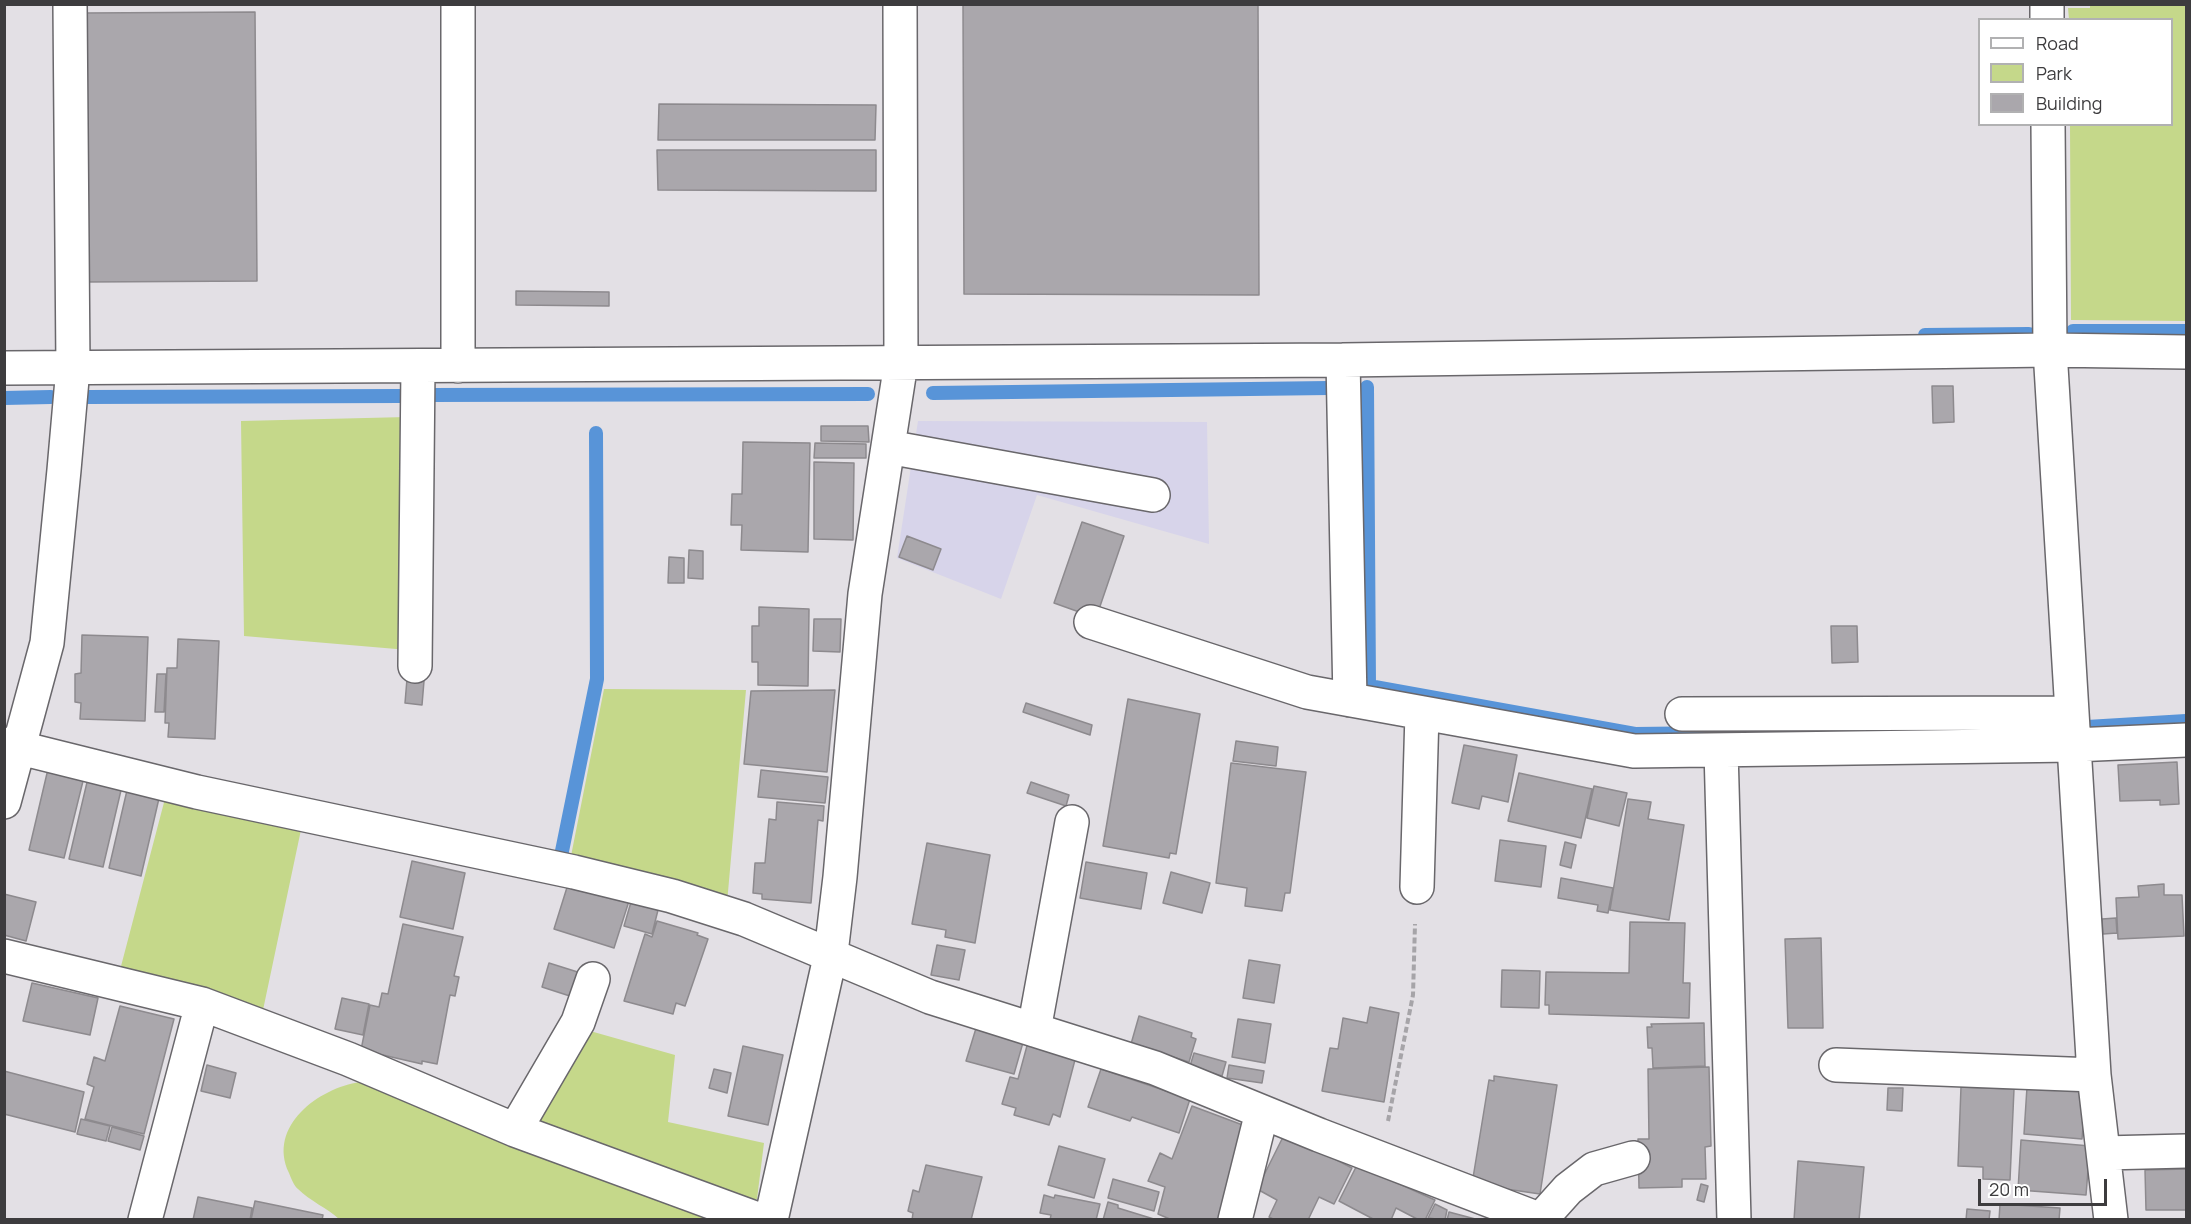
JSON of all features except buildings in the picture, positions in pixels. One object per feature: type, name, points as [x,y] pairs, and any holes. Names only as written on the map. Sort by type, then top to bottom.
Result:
[{"type":"street","points":[[4,802],[12,745],[47,643],[73,368],[70,4]]},
{"type":"street","points":[[458,4],[458,366]]},
{"type":"street","points":[[771,1220],[831,953],[865,594],[901,363],[900,4]]},
{"type":"street","points":[[2048,126],[2050,350],[2094,1075],[2111,1220]]},
{"type":"street","points":[[4,368],[1343,360],[2050,350],[2187,352]]},
{"type":"street","points":[[1343,360],[1350,700]]},
{"type":"street","points":[[416,666],[418,366]]},
{"type":"street","points":[[888,447],[1153,495]]},
{"type":"street","points":[[1091,622],[1307,692],[1634,751],[1721,750],[2073,729]]},
{"type":"street","points":[[1416,887],[1422,713]]},
{"type":"street","points":[[1682,714],[2073,729],[2187,740]]},
{"type":"street","points":[[12,745],[197,792],[562,870],[672,896],[744,919],[831,953],[930,997],[1155,1068],[1534,1218],[1594,1169],[1633,1158]]},
{"type":"street","points":[[1721,750],[1734,1220]]},
{"type":"street","points":[[1034,1030],[1072,822]]},
{"type":"street","points":[[4,956],[202,1004],[348,1059],[515,1130],[760,1220]]},
{"type":"street","points":[[515,1130],[578,1022],[593,979]]},
{"type":"street","points":[[145,1220],[202,1004]]},
{"type":"street","points":[[1836,1065],[2094,1075]]},
{"type":"street","points":[[1235,1220],[1262,1112]]},
{"type":"street","points":[[2104,1153],[2187,1151]]},
{"type":"path","points":[[1380,1158],[1413,995],[1416,887]]},
{"type":"shaded area","points":[[918,421],[1207,422],[1209,544],[1037,495],[1001,599],[897,558]]},
{"type":"green space","points":[[2090,5],[2186,5],[2186,321],[2071,320],[2070,126],[2173,126],[2173,18],[2069,18],[2068,8],[2090,8]]},
{"type":"green space","points":[[407,417],[408,650],[244,636],[241,421]]},
{"type":"green space","points":[[604,689],[746,690],[727,903],[570,861]]},
{"type":"green space","points":[[167,791],[302,825],[263,1010],[120,970]]},
{"type":"green space","points":[[583,1029],[675,1055],[668,1122],[764,1143],[757,1199],[736,1202],[534,1122]]},
{"type":"green space","points":[[360,1082],[714,1219],[339,1219],[295,1186],[284,1156],[285,1140],[291,1125],[314,1101],[329,1092]]},
{"type":"waterway","points":[[2073,331],[2186,331]]},
{"type":"waterway","points":[[1925,335],[2029,334]]},
{"type":"waterway","points":[[1367,387],[1369,686],[1635,734],[1970,730]]},
{"type":"waterway","points":[[933,393],[1329,388]]},
{"type":"waterway","points":[[429,395],[868,394]]},
{"type":"waterway","points":[[86,397],[401,396]]},
{"type":"waterway","points":[[4,398],[51,397]]},
{"type":"waterway","points":[[561,856],[597,679],[596,433]]},
{"type":"waterway","points":[[2087,727],[2186,721]]}]
